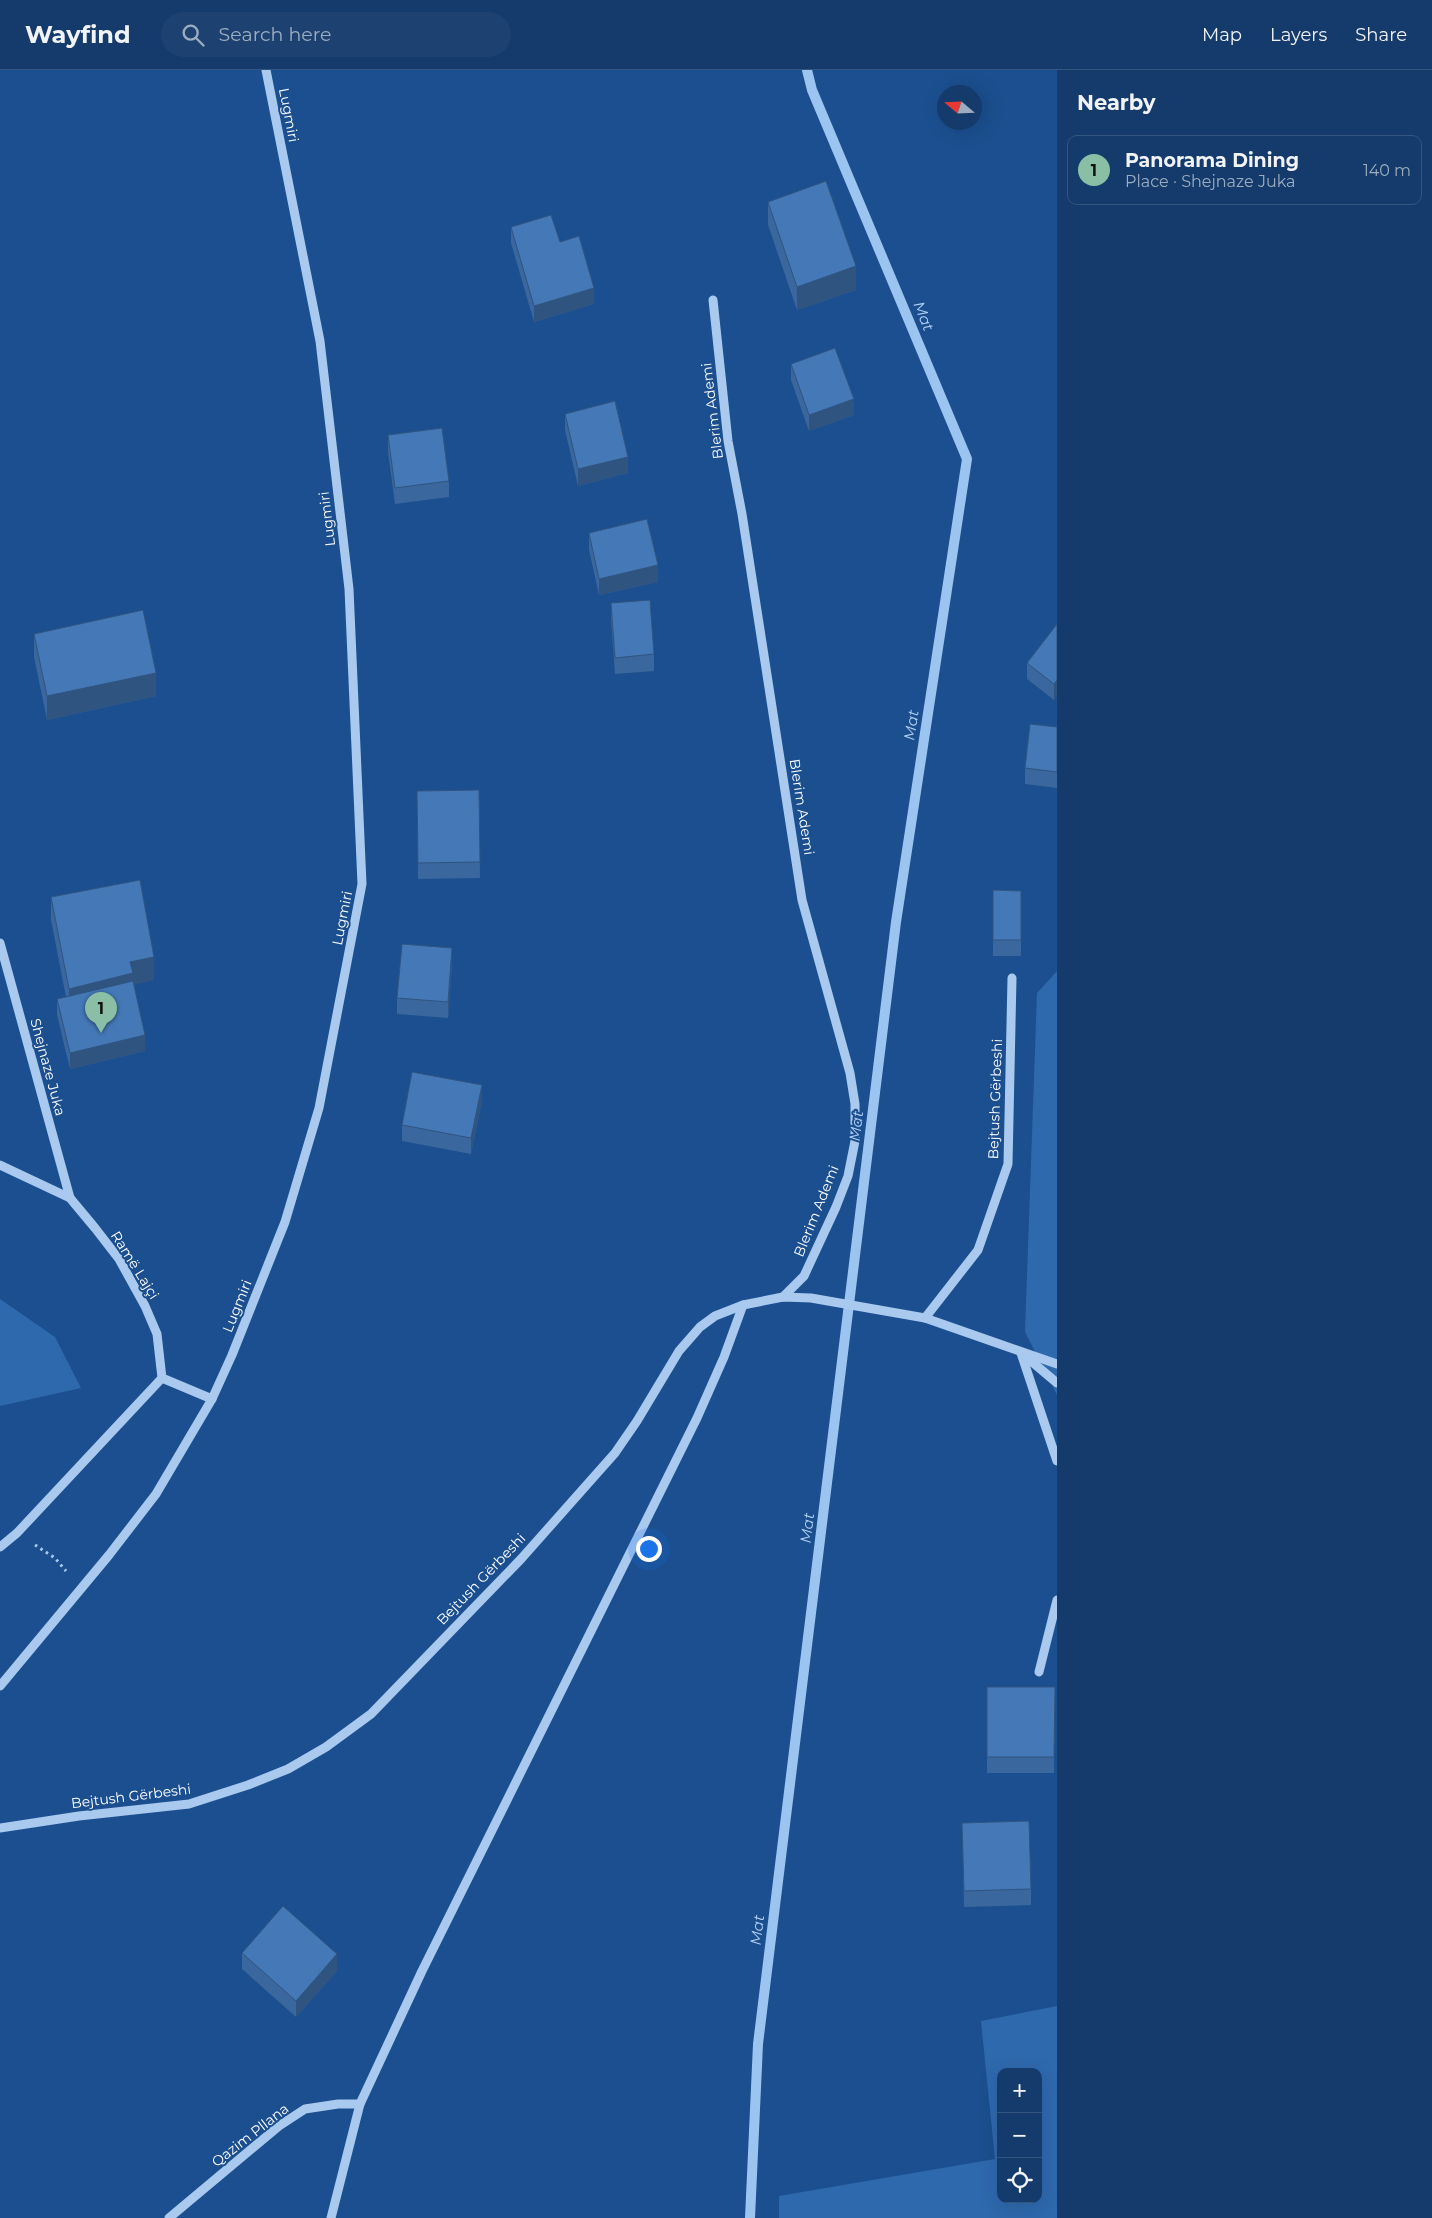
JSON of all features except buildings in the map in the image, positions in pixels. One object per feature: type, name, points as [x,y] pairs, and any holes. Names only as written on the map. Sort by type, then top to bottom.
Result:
[{"type":"street","name":"Lugmiri","points":[[0,1686],[80,1590],[156,1494],[212,1399],[232,1355],[285,1222],[319,1108],[362,884],[349,589],[321,351],[266,70]]},
{"type":"street","name":"Blerim Ademi","points":[[713,300],[728,441],[742,514],[802,900],[850,1073],[855,1104],[855,1141],[848,1176],[804,1276],[783,1297]]},
{"type":"street","name":"Shejnaze Juka","points":[[0,943],[70,1198]]},
{"type":"street","name":"Bejtush Gërbeshi","points":[[925,1318],[978,1250],[1008,1164],[1012,978]]},
{"type":"street","name":"Ramë Lajçi","points":[[0,1165],[70,1198],[119,1259],[145,1306],[157,1334],[162,1378]]},
{"type":"street","name":"Bejtush Gërbeshi","points":[[0,1828],[79,1816],[189,1804],[248,1785],[288,1769],[326,1747],[371,1714],[521,1559],[615,1453],[637,1421],[679,1351],[700,1327],[715,1316],[743,1305],[783,1297],[811,1298],[925,1318],[1057,1364]]},
{"type":"street","points":[[331,2218],[360,2104],[422,1971],[697,1418],[724,1357],[743,1305]]},
{"type":"street","points":[[1021,1353],[1057,1383]]},
{"type":"street","points":[[1021,1353],[1057,1461]]},
{"type":"street","points":[[0,1547],[16,1533],[162,1378],[212,1399]]},
{"type":"street","points":[[1039,1672],[1057,1600]]},
{"type":"street","name":"Qazim Pllana","points":[[169,2218],[279,2126],[305,2109],[338,2104],[360,2104]]},
{"type":"path","points":[[16,1533],[55,1558],[80,1590]]},
{"type":"shaded area","points":[[1057,971],[1057,1395],[1025,1332],[1037,993]]},
{"type":"shaded area","points":[[0,1299],[55,1337],[81,1388],[0,1406]]},
{"type":"shaded area","points":[[1057,2006],[1057,2218],[779,2218],[779,2196],[995,2159],[981,2021]]},
{"type":"waterway","name":"Mat","points":[[750,2218],[758,2044],[896,922],[967,459],[812,90],[807,70]]},
{"type":"place","name":"Panorama Dining","points":[[101,1033]]}]
